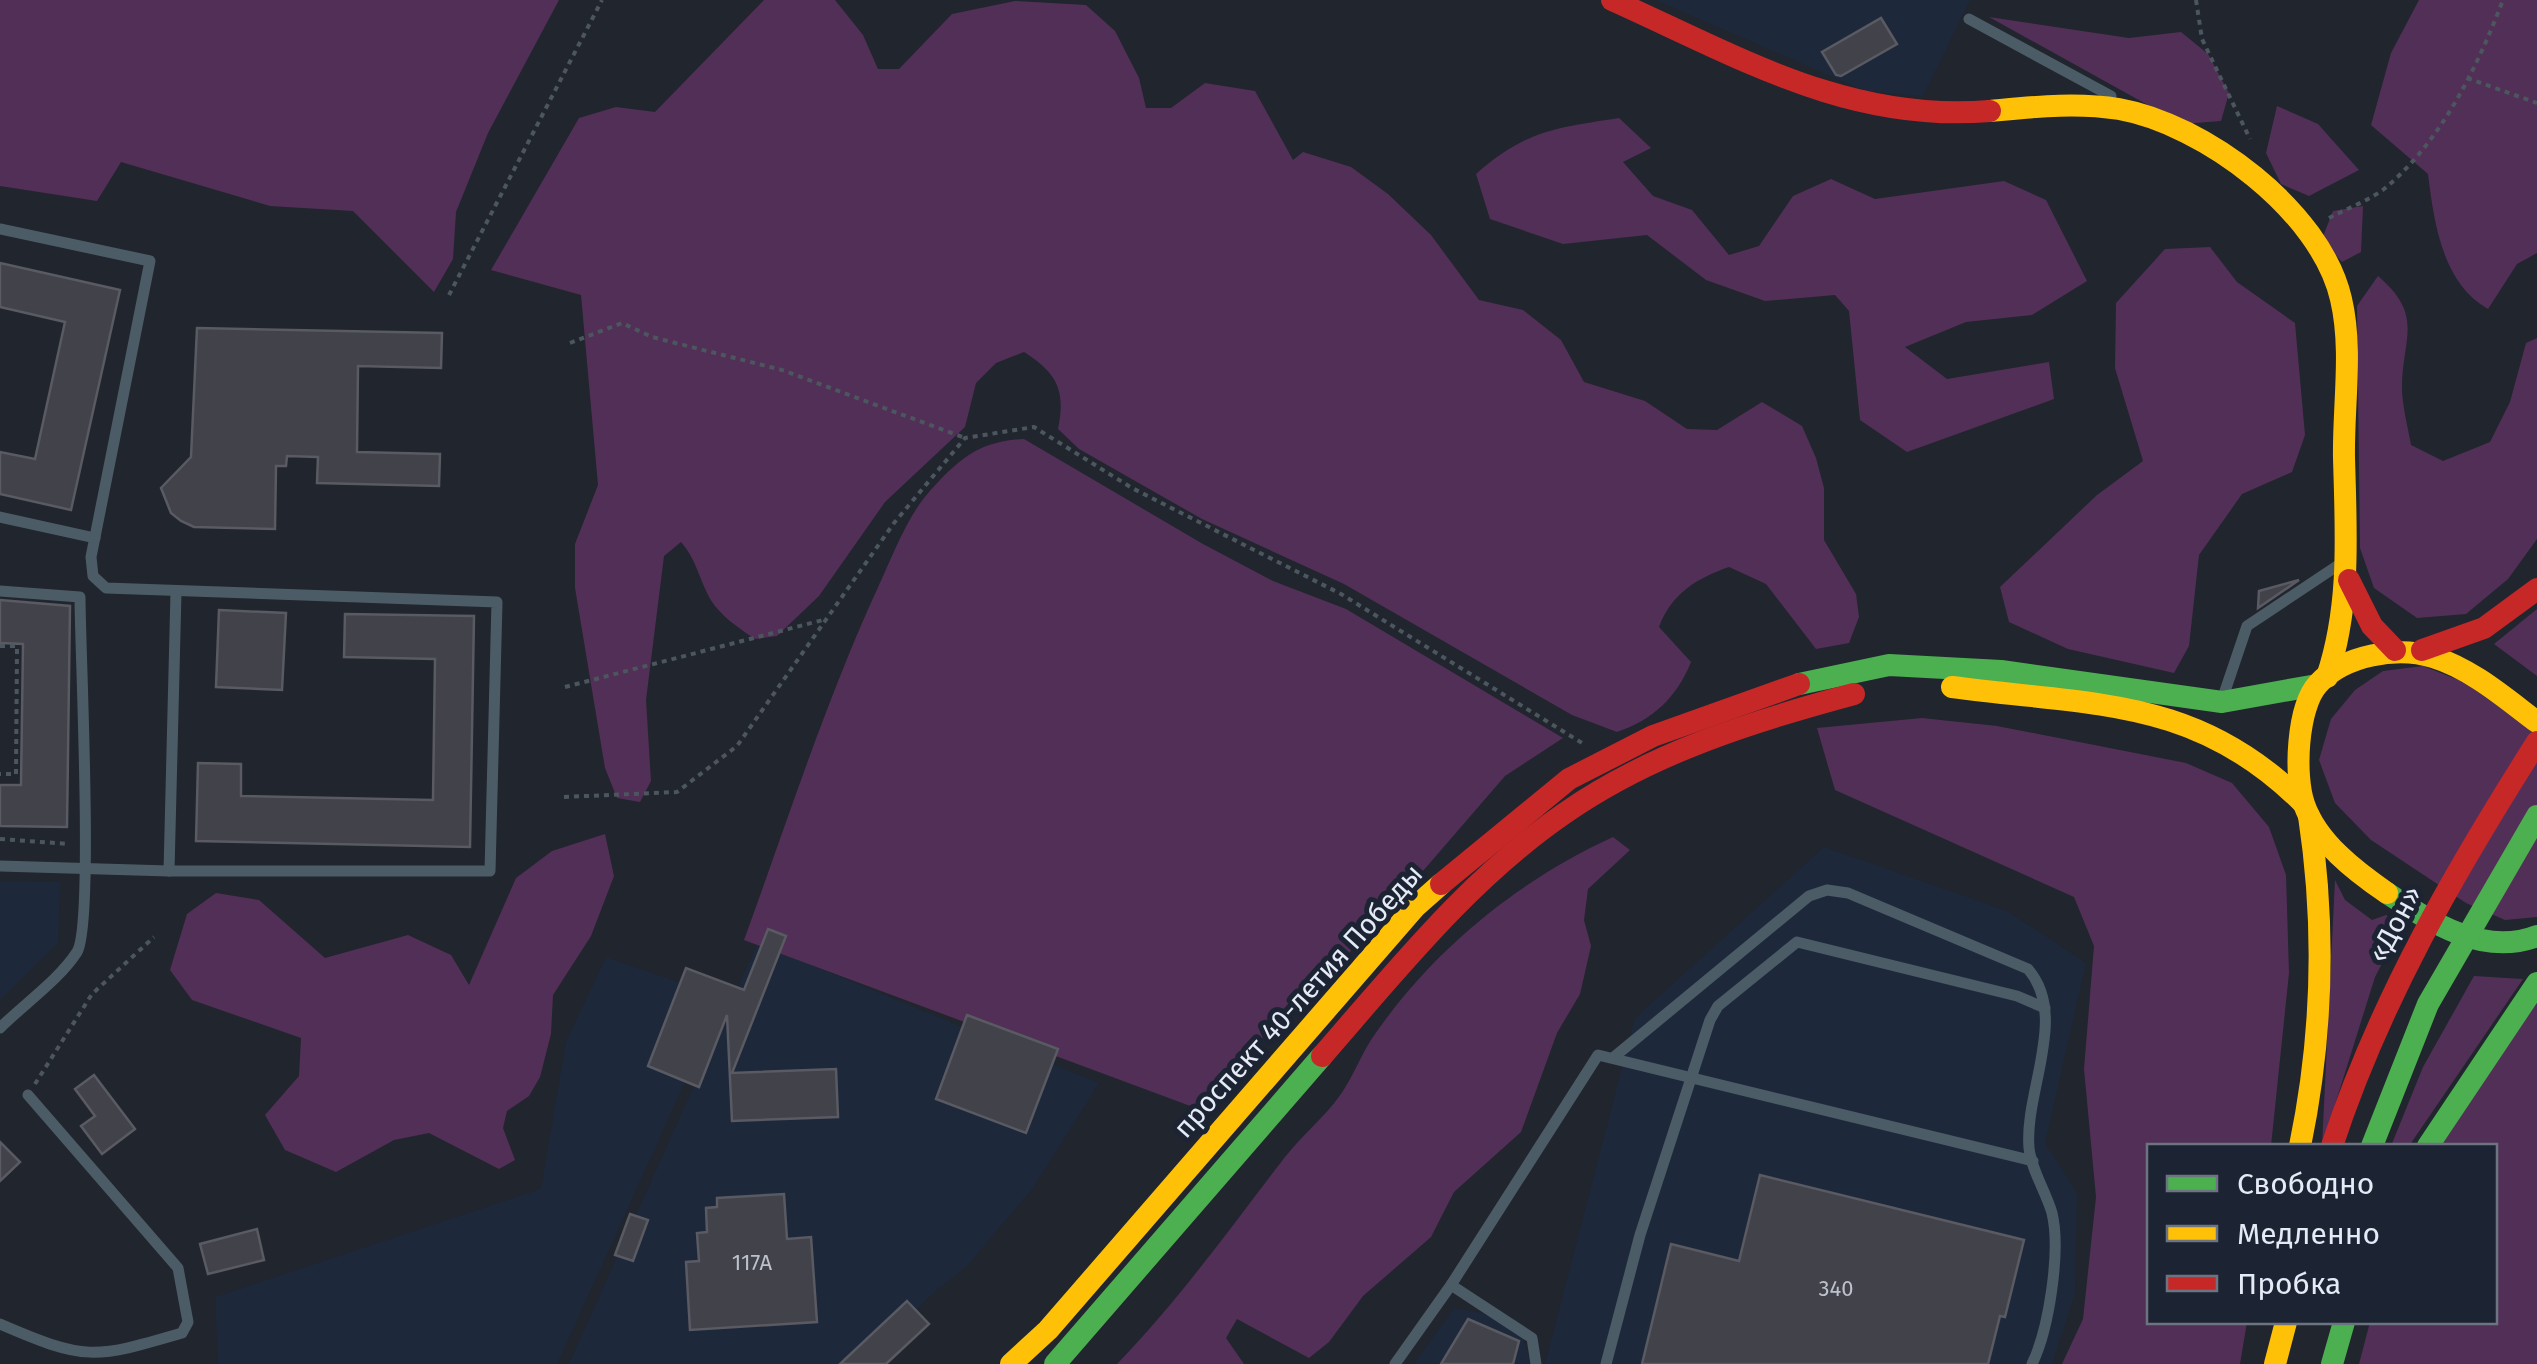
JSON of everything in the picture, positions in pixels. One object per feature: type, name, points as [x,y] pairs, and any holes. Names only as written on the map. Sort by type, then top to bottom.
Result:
[{"type":"main road","points":[[1612,0],[1849,102],[1941,114],[2087,105],[2119,109],[2194,138],[2229,160],[2272,192],[2306,230],[2336,283],[2346,332],[2344,622],[2298,746],[2324,920],[2317,1070],[2300,1144]]},
{"type":"main road","points":[[2344,561],[2356,600],[2372,626],[2395,650]]},
{"type":"main road","points":[[2422,650],[2466,639],[2500,622],[2537,590]]},
{"type":"main road","name":"проспект 40-летия Победы","points":[[1011,1364],[1048,1330],[1415,907],[1482,846],[1569,779],[1653,736],[1778,689],[1889,666],[2001,671],[2222,702],[2322,681],[2352,663],[2395,650],[2422,650]]},
{"type":"main road","points":[[2422,650],[2462,669],[2537,722]]},
{"type":"main road","name":"проспект 40-летия Победы","points":[[1055,1364],[1433,928],[1498,866],[1583,800],[1661,759],[1818,704],[1889,686],[1944,686],[2108,709],[2222,738],[2260,762],[2306,809],[2326,841],[2370,879],[2440,927],[2488,944],[2522,943],[2537,936]]},
{"type":"main road","name":"«Дон»","points":[[2333,1144],[2396,985],[2470,848],[2537,742]]},
{"type":"main road","points":[[2373,1144],[2428,1004],[2537,816]]},
{"type":"main road","points":[[2429,1144],[2537,983]]},
{"type":"main road","points":[[2254,1364],[2262,1324]]},
{"type":"main road","points":[[2275,1364],[2285,1324]]},
{"type":"main road","points":[[2317,1364],[2324,1324]]},
{"type":"main road","points":[[2332,1364],[2343,1324]]},
{"type":"lane","points":[[1969,19],[2153,121]]},
{"type":"lane","points":[[0,229],[150,260],[95,538],[92,576],[106,588],[497,602],[490,871],[168,872],[0,866]]},
{"type":"lane","points":[[0,517],[95,538]]},
{"type":"lane","points":[[2222,702],[2248,626],[2344,561]]},
{"type":"lane","points":[[0,591],[80,598],[84,869],[84,923],[76,953],[0,1028]]},
{"type":"lane","points":[[168,872],[176,592]]},
{"type":"lane","points":[[1614,1057],[1809,896],[1827,890],[1848,894],[2028,969],[2040,982],[2046,1008],[2029,1148],[2055,1229],[2046,1324],[2032,1364]]},
{"type":"lane","points":[[1606,1364],[1640,1235],[1714,1010],[1797,942],[1999,992],[2046,1008]]},
{"type":"lane","points":[[1395,1364],[1451,1285],[1598,1055],[2033,1160]]},
{"type":"lane","points":[[0,1324],[61,1350],[106,1355],[182,1333],[188,1322],[178,1268],[28,1096]]},
{"type":"lane","points":[[1451,1285],[1532,1338],[1536,1364]]},
{"type":"path","points":[[449,295],[602,0]]},
{"type":"path","points":[[2196,0],[2202,39],[2257,155]]},
{"type":"path","points":[[2306,230],[2382,190],[2435,134],[2467,78],[2503,0]]},
{"type":"path","points":[[2467,78],[2537,103]]},
{"type":"path","points":[[570,343],[622,322],[652,337],[782,370],[965,438],[1034,426],[1132,488],[1341,594],[1608,759]]},
{"type":"path","points":[[564,797],[677,792],[737,746],[894,523],[965,438]]},
{"type":"path","points":[[565,687],[823,620]]},
{"type":"path","points":[[0,646],[17,646],[16,774],[0,774]]},
{"type":"path","points":[[0,839],[69,841],[68,868]]},
{"type":"path","points":[[28,1096],[92,994],[154,937]]},
{"type":"shaded area","points":[[0,0],[559,0],[488,133],[456,212],[453,259],[434,292],[353,211],[270,206],[121,162],[97,201],[0,186]]},
{"type":"shaded area","points":[[764,0],[835,0],[863,35],[878,69],[899,69],[952,14],[1015,1],[1086,5],[1115,31],[1139,78],[1146,108],[1171,108],[1205,83],[1255,91],[1293,160],[1303,152],[1351,167],[1388,194],[1431,235],[1479,300],[1523,310],[1561,340],[1584,382],[1645,401],[1687,429],[1717,430],[1762,402],[1802,426],[1824,488],[1824,540],[1856,594],[1859,617],[1849,643],[1816,649],[1766,584],[1729,567],[1717,571],[1678,596],[1659,627],[1691,662],[1679,686],[1653,714],[1617,732],[1572,715],[1344,584],[1202,519],[1079,449],[1058,429],[1061,403],[1051,375],[1024,352],[996,363],[976,383],[965,427],[885,502],[819,596],[777,636],[755,639],[722,613],[711,600],[681,542],[664,556],[646,700],[651,781],[640,802],[617,798],[605,768],[575,588],[575,544],[598,485],[581,295],[491,270],[579,118],[616,107],[655,112]]},
{"type":"shaded area","points":[[1656,0],[1970,0],[1923,96],[1865,91]]},
{"type":"shaded area","points":[[2419,0],[2537,0],[2537,253],[2517,264],[2488,309],[2472,298],[2450,268],[2437,231],[2428,174],[2371,125],[2391,53]]},
{"type":"shaded area","points":[[1989,17],[2129,38],[2181,32],[2208,54],[2229,93],[2221,121],[2182,124]]},
{"type":"shaded area","points":[[2277,106],[2318,124],[2359,170],[2309,196],[2281,184],[2266,153]]},
{"type":"shaded area","points":[[1619,118],[1651,148],[1623,162],[1653,196],[1692,210],[1729,255],[1759,246],[1793,196],[1831,179],[1875,199],[2004,181],[2046,200],[2087,281],[2032,315],[1966,322],[1905,347],[1947,379],[2049,362],[2054,399],[1907,452],[1860,420],[1849,311],[1835,295],[1765,301],[1706,280],[1647,235],[1563,244],[1490,219],[1476,174],[1494,159],[1543,133]]},
{"type":"shaded area","points":[[2363,206],[2361,252],[2342,262],[2322,239],[2333,211]]},
{"type":"shaded area","points":[[2210,247],[2237,282],[2295,323],[2305,435],[2292,472],[2242,494],[2199,555],[2189,646],[2174,673],[2068,649],[2009,622],[2000,587],[2097,495],[2143,461],[2115,368],[2116,303],[2165,249]]},
{"type":"shaded area","points":[[2378,276],[2402,304],[2406,317],[2402,391],[2411,445],[2443,461],[2490,442],[2510,402],[2526,343],[2537,338],[2537,539],[2508,579],[2466,614],[2417,618],[2374,588],[2360,548],[2357,306]]},
{"type":"shaded area","points":[[1024,439],[1273,581],[1346,609],[1563,738],[1505,776],[1372,930],[1193,1107],[744,940],[842,672],[907,525],[929,492],[960,461],[994,443]]},
{"type":"shaded area","points":[[2537,609],[2537,676],[2494,644]]},
{"type":"shaded area","points":[[2423,666],[2464,682],[2537,734],[2537,917],[2505,920],[2466,903],[2371,840],[2335,803],[2319,760],[2331,719],[2355,690],[2383,671]]},
{"type":"shaded area","points":[[1922,718],[1997,726],[2186,763],[2232,783],[2269,827],[2286,875],[2289,973],[2271,1144],[2147,1144],[2147,1324],[2247,1324],[2240,1364],[2062,1364],[2083,1319],[2096,1197],[2084,1069],[2094,946],[2074,897],[1835,790],[1817,728]]},
{"type":"shaded area","points":[[605,834],[614,876],[591,936],[553,995],[551,1034],[540,1077],[529,1096],[507,1111],[503,1128],[515,1160],[499,1169],[429,1133],[394,1140],[336,1172],[285,1150],[265,1115],[299,1076],[301,1038],[192,1000],[170,970],[187,914],[216,893],[259,900],[325,958],[408,935],[451,955],[469,985],[516,878],[552,851]]},
{"type":"shaded area","points":[[1613,837],[1630,850],[1588,889],[1584,920],[1591,946],[1580,994],[1557,1033],[1521,1132],[1454,1192],[1431,1237],[1363,1296],[1329,1342],[1309,1358],[1237,1319],[1226,1338],[1244,1364],[1117,1364],[1335,1102],[1375,1034],[1424,973],[1481,919],[1512,896]]},
{"type":"shaded area","points":[[1824,847],[2007,911],[2086,963],[2045,1143],[2077,1193],[2075,1293],[2052,1364],[1545,1364],[1635,1018]]},
{"type":"shaded area","points":[[2335,880],[2345,900],[2372,920],[2386,915],[2402,924],[2375,977],[2322,1144]]},
{"type":"shaded area","points":[[0,881],[60,882],[58,943],[0,1000]]},
{"type":"shaded area","points":[[758,943],[1099,1083],[1032,1189],[966,1267],[935,1291],[863,1364],[569,1364]]},
{"type":"shaded area","points":[[606,957],[723,998],[557,1364],[218,1364],[215,1297],[541,1189],[566,1042]]},
{"type":"shaded area","points":[[2474,976],[2523,979],[2410,1144],[2392,1144],[2423,1067]]},
{"type":"shaded area","points":[[2537,1001],[2537,1364],[2359,1364],[2369,1324],[2497,1324],[2497,1144],[2442,1144]]},
{"type":"shaded area","points":[[1454,1308],[1516,1319],[1531,1364],[1414,1364]]},
{"type":"building","points":[[1881,18],[1897,44],[1841,76],[1836,75],[1822,52]]},
{"type":"building","points":[[0,263],[120,290],[71,510],[0,494],[0,452],[35,459],[65,322],[0,307]]},
{"type":"building","points":[[197,328],[442,333],[441,368],[358,366],[357,452],[440,454],[439,486],[317,483],[318,457],[287,456],[286,466],[276,466],[275,529],[194,527],[181,521],[171,513],[161,488],[191,457]]},
{"type":"building","points":[[2299,580],[2258,608],[2259,591]]},
{"type":"building","points":[[0,600],[70,606],[67,827],[0,826],[0,785],[21,785],[23,644],[0,643]]},
{"type":"building","points":[[219,610],[286,613],[282,690],[216,687]]},
{"type":"building","points":[[345,614],[474,616],[470,847],[196,841],[198,763],[241,764],[241,796],[433,800],[435,659],[344,657]]},
{"type":"building","points":[[768,929],[786,936],[732,1073],[836,1069],[838,1117],[732,1121],[727,1015],[699,1087],[648,1066],[686,968],[744,990]]},
{"type":"building","points":[[967,1015],[1058,1049],[1026,1133],[936,1099]]},
{"type":"building","points":[[94,1075],[135,1129],[102,1154],[81,1126],[95,1116],[75,1089]]},
{"type":"building","points":[[0,1142],[20,1162],[0,1181]]},
{"type":"building","points":[[1760,1175],[2024,1240],[2005,1317],[2000,1316],[1988,1364],[1642,1364],[1671,1244],[1739,1261]]},
{"type":"building","points":[[784,1194],[787,1239],[811,1237],[817,1322],[690,1330],[686,1262],[699,1261],[697,1233],[707,1232],[706,1208],[717,1207],[717,1198]]},
{"type":"building","points":[[630,1214],[648,1220],[633,1261],[615,1255]]},
{"type":"building","points":[[257,1229],[264,1260],[208,1274],[200,1244]]},
{"type":"building","points":[[907,1301],[929,1324],[886,1364],[840,1364]]},
{"type":"building","points":[[1468,1319],[1519,1341],[1513,1364],[1441,1364]]},
{"type":"traffic: fast","points":[[1799,684],[1889,665],[2001,671],[2222,702],[2317,685]]},
{"type":"traffic: fast","points":[[2373,1144],[2428,1004],[2537,816]]},
{"type":"traffic: fast","points":[[2387,893],[2440,925],[2477,939],[2497,942],[2537,936]]},
{"type":"traffic: fast","points":[[2429,1144],[2537,983]]},
{"type":"traffic: fast","points":[[1055,1364],[1322,1056]]},
{"type":"traffic: fast","points":[[2332,1364],[2343,1324]]},
{"type":"traffic: slow","points":[[1990,111],[2086,106],[2152,118],[2187,133],[2254,177],[2310,234],[2329,266],[2341,299],[2347,358],[2345,569],[2340,623],[2327,677]]},
{"type":"traffic: slow","points":[[2387,893],[2328,843],[2304,804],[2299,742],[2306,709],[2318,684],[2356,660],[2388,653],[2419,654],[2447,662],[2475,677],[2537,722]]},
{"type":"traffic: slow","points":[[1952,687],[2096,704],[2182,724],[2223,742],[2263,768],[2303,803]]},
{"type":"traffic: slow","points":[[2300,1144],[2314,1063],[2320,981],[2318,899],[2309,816]]},
{"type":"traffic: slow","points":[[1011,1364],[1048,1330],[1415,907],[1441,884]]},
{"type":"traffic: slow","points":[[2275,1364],[2285,1324]]},
{"type":"traffic: jam","points":[[1612,0],[1749,63],[1841,96],[1889,107],[1938,112],[1990,111]]},
{"type":"traffic: jam","points":[[2349,580],[2372,626],[2395,650]]},
{"type":"traffic: jam","points":[[2422,650],[2484,628],[2537,589]]},
{"type":"traffic: jam","points":[[1441,884],[1569,779],[1653,736],[1799,684]]},
{"type":"traffic: jam","points":[[1322,1056],[1466,896],[1565,813],[1632,773],[1704,741],[1854,694]]},
{"type":"traffic: jam","points":[[2333,1144],[2396,988],[2477,839],[2537,742]]}]
